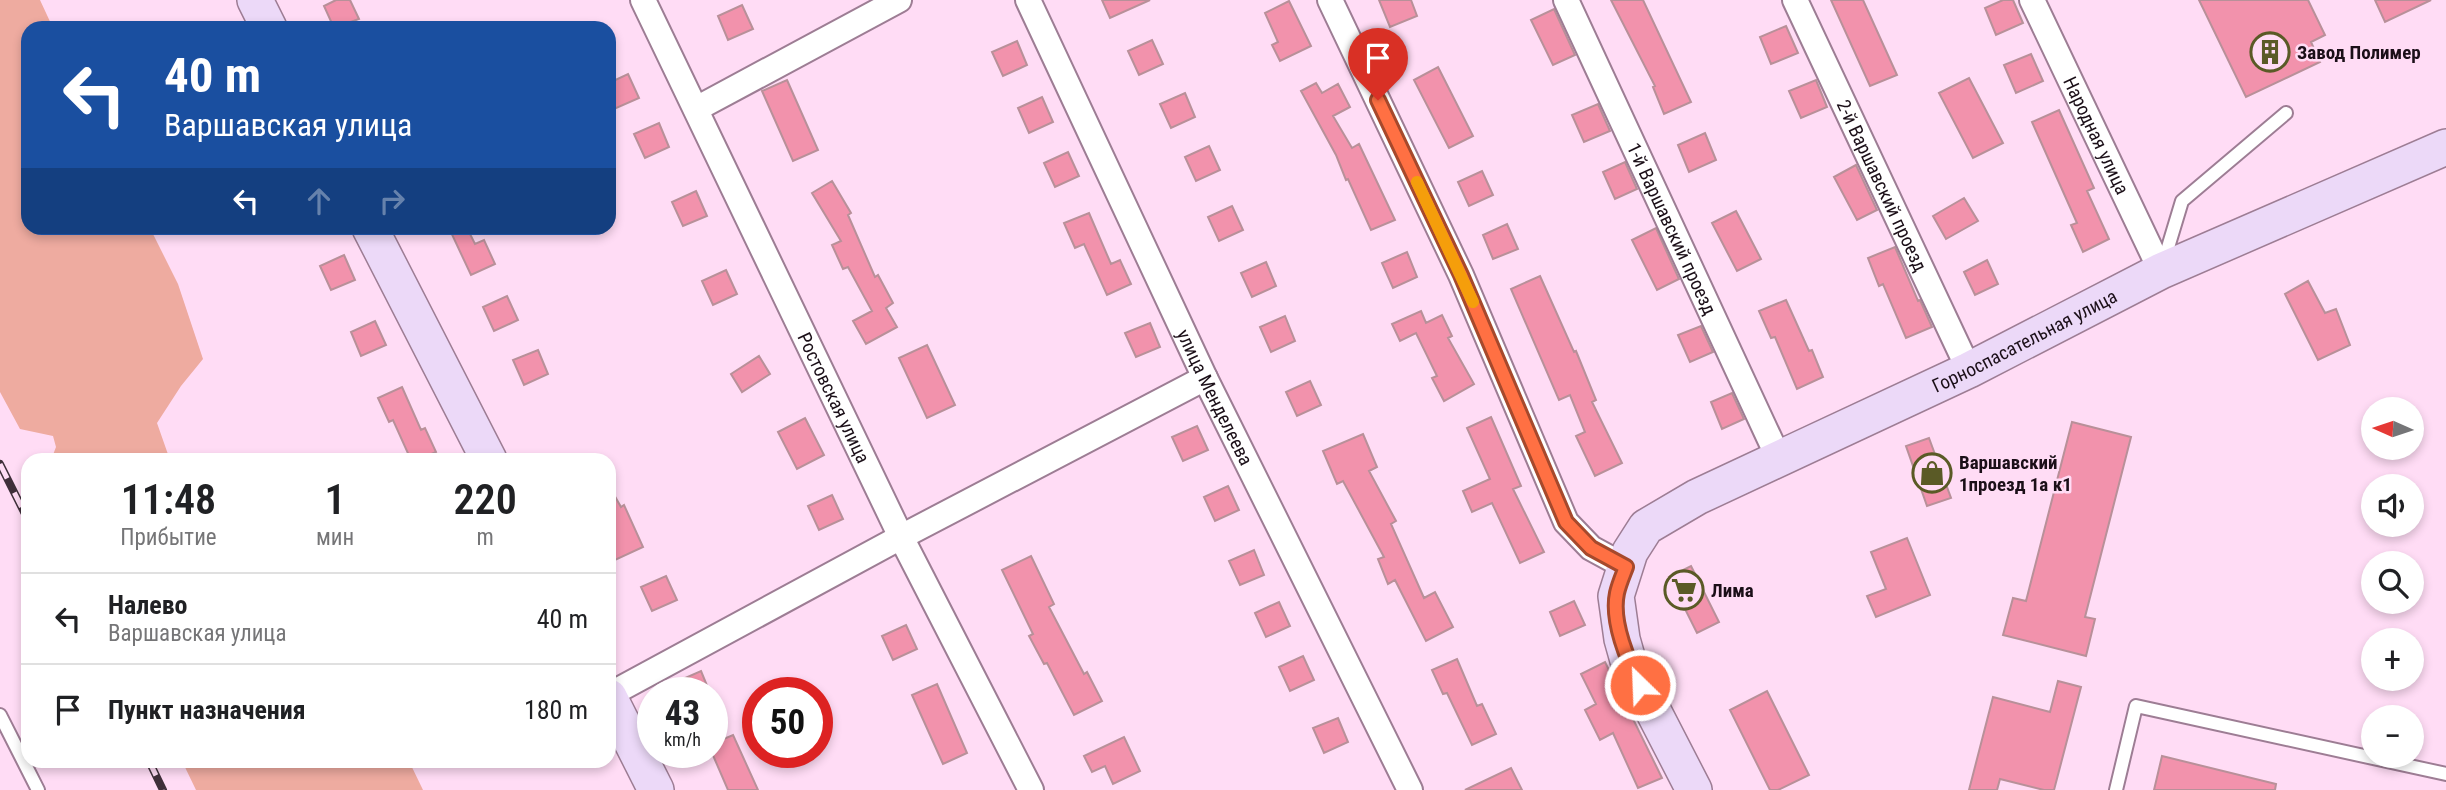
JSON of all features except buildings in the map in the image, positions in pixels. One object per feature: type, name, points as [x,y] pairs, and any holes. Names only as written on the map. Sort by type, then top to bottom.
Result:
[{"type":"main road","points":[[255,0],[266,21]]},
{"type":"main road","name":"Горноспасательная улица","points":[[1694,790],[1629,664],[1618,619],[1616,596],[1630,552],[1646,527],[1697,497],[1969,370],[2161,271],[2445,149]]},
{"type":"main road","points":[[374,235],[485,453]]},
{"type":"main road","points":[[616,710],[656,790]]},
{"type":"street","name":"Ростовская улица","points":[[643,0],[901,537],[1031,790]]},
{"type":"street","points":[[696,109],[899,0]]},
{"type":"street","name":"улица Менделеева","points":[[1028,0],[1205,379],[1410,790]]},
{"type":"street","points":[[1330,0],[1461,275],[1566,522],[1591,548],[1626,567]]},
{"type":"street","name":"1-й Варшавский проезд","points":[[1566,0],[1779,458]]},
{"type":"street","name":"2-й Варшавский проезд","points":[[1795,0],[1969,370]]},
{"type":"street","name":"Народная улица","points":[[2032,0],[2161,271]]},
{"type":"street","points":[[616,692],[901,537],[1205,379]]},
{"type":"lane","points":[[2161,271],[2182,201],[2286,113]]},
{"type":"lane","points":[[2116,790],[2136,706],[2446,774]]},
{"type":"lane","points":[[0,715],[21,756]]},
{"type":"lane","points":[[27,768],[38,790]]},
{"type":"shaded area","points":[[0,0],[40,0],[50,21],[21,21],[21,235],[154,235],[178,284],[203,359],[181,386],[157,423],[168,453],[54,453],[56,447],[53,436],[20,429],[0,392]]},
{"type":"shaded area","points":[[185,768],[412,768],[423,790],[196,790]]},
{"type":"railway","points":[[0,464],[21,506]]},
{"type":"railway","points":[[152,768],[163,790]]},
{"type":"slow traffic","points":[[1417,182],[1473,302]]},
{"type":"place","name":"Завод Полимер","points":[[2270,52]]},
{"type":"place","name":"Варшавский 1проезд 1а к1","points":[[1932,473]]},
{"type":"place","name":"Лима","points":[[1684,590]]},
{"type":"route","points":[[1378,100],[1461,275],[1566,522],[1591,548],[1626,567],[1616,596],[1618,619],[1629,664],[1640,685]]}]
